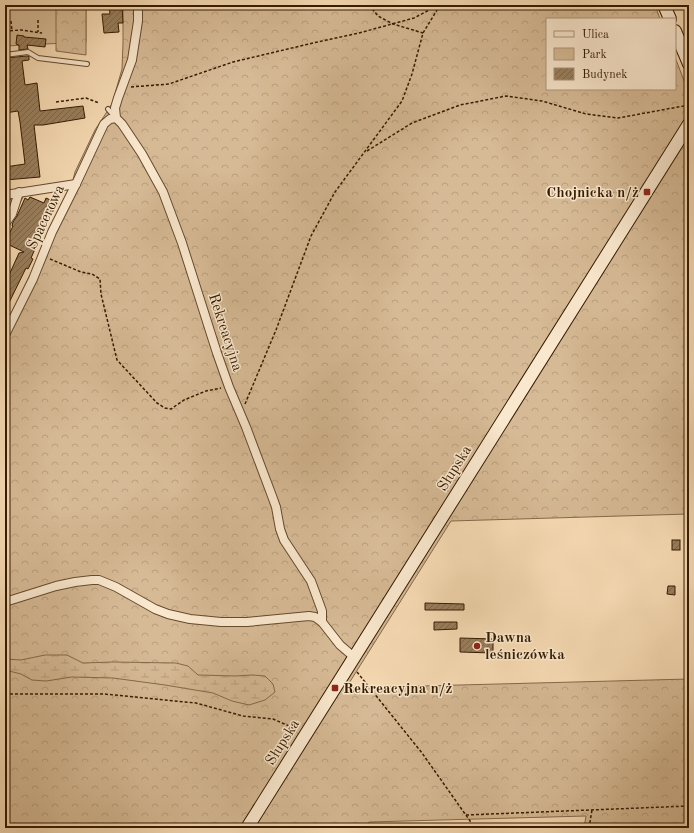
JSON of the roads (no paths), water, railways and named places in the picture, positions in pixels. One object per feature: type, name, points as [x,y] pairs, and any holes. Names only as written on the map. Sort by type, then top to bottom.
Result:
[{"type":"street","points":[[116,118],[115,108],[121,87],[132,60],[138,21],[138,5]]},
{"type":"street","points":[[664,5],[670,18]]},
{"type":"street","points":[[680,34],[689,64]]},
{"type":"street","name":"Spacerowa","points":[[5,335],[33,279],[52,232],[104,124],[110,119],[116,118]]},
{"type":"street","name":"Rekreacyjna","points":[[116,118],[122,124],[142,154],[163,192],[182,243],[229,387],[276,507],[280,529],[284,540],[311,581],[322,611],[322,622],[354,662]]},
{"type":"street","name":"Słupska","points":[[246,828],[354,662],[689,124]]},
{"type":"street","points":[[5,195],[76,184]]},
{"type":"street","name":"Spacerowa","points":[[5,224],[12,214],[19,192]]},
{"type":"street","points":[[5,602],[56,586],[75,582],[99,580],[121,589],[155,609],[168,614],[190,619],[221,622],[247,622],[309,616],[322,622]]},
{"type":"lane","points":[[5,55],[28,52],[38,58],[87,64]]},
{"type":"lane","points":[[108,109],[116,118]]},
{"type":"place","name":"Chojnicka n/ż","points":[[647,192]]},
{"type":"place","name":"Dawna leśniczówka","points":[[477,646]]},
{"type":"place","name":"Rekreacyjna n/ż","points":[[335,688]]}]
